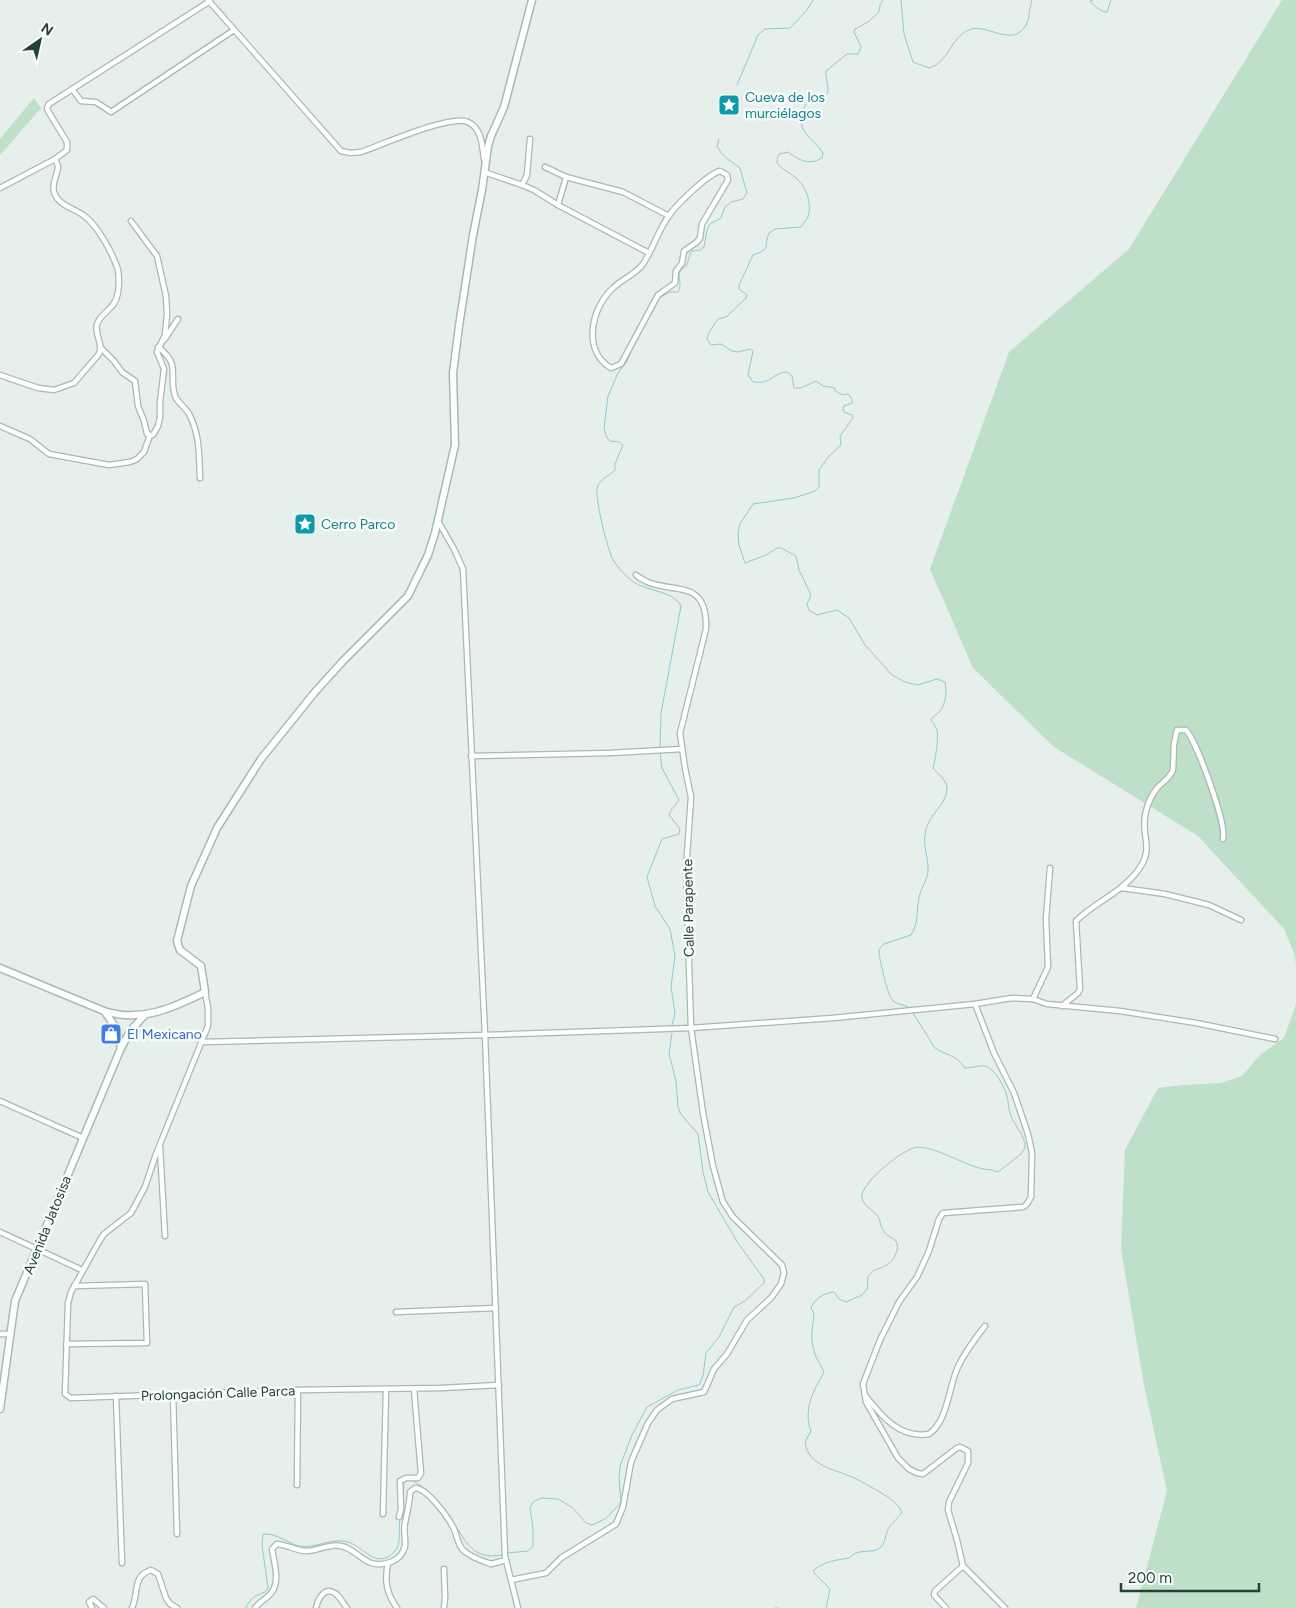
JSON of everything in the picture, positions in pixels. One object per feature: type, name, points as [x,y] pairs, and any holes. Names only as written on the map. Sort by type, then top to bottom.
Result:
[{"type":"street","points":[[0,968],[104,1011],[129,1016],[145,1015],[175,1006],[205,992],[201,966],[180,950],[177,941],[192,886],[217,828],[262,760],[315,692],[408,596],[428,555],[438,522],[455,445],[453,373],[485,168],[491,136],[504,107],[532,0]]},
{"type":"street","points":[[0,188],[54,159],[65,151],[68,145],[47,108],[49,104],[209,1],[341,151],[350,153],[361,152],[444,122],[459,120],[467,122],[478,132],[481,139],[485,168]]},
{"type":"street","points":[[72,89],[81,101],[96,102],[109,112],[113,112],[234,30]]},
{"type":"street","points":[[522,185],[527,175],[530,139]]},
{"type":"street","points":[[54,159],[58,166],[53,188],[54,195],[62,203],[91,221],[110,251],[118,272],[119,290],[114,304],[97,324],[97,330],[102,349],[122,372],[136,384],[138,406],[147,434],[150,436]]},
{"type":"street","points":[[545,167],[566,177],[615,189],[669,216]]},
{"type":"street","points":[[485,168],[534,190],[558,205],[649,253]]},
{"type":"street","points":[[720,172],[727,175],[726,186],[702,224],[700,238],[684,251],[682,263],[676,271],[675,283],[658,295],[628,354],[621,364],[611,368],[597,354],[593,345],[596,316],[605,296],[641,266],[669,216],[714,173],[720,172]]},
{"type":"street","points":[[558,205],[566,177]]},
{"type":"street","points":[[130,221],[157,256],[167,301],[163,341]]},
{"type":"street","points":[[0,426],[30,439],[50,454],[109,465],[137,459],[144,452],[150,436],[156,432],[160,417],[164,369],[157,354],[158,347],[178,319]]},
{"type":"street","points":[[158,347],[172,361],[175,395],[189,414],[197,431],[200,478]]},
{"type":"street","points":[[0,375],[38,388],[54,390],[74,383],[92,364],[102,349]]},
{"type":"street","points":[[438,522],[463,569],[485,1035],[506,1560],[518,1608]]},
{"type":"street","name":"Calle Parapente","points":[[511,1580],[546,1572],[561,1558],[616,1524],[623,1507],[629,1471],[635,1450],[648,1423],[657,1410],[668,1401],[704,1392],[714,1369],[727,1354],[747,1320],[771,1298],[781,1284],[784,1273],[782,1265],[733,1218],[723,1202],[713,1166],[703,1113],[691,1028],[686,870],[691,797],[680,733],[704,641],[706,629],[705,613],[701,602],[693,593],[678,588],[650,584],[636,576]]},
{"type":"street","points":[[1062,1006],[1078,994],[1080,988],[1076,921],[1122,888],[1135,874],[1146,857],[1145,814],[1156,789],[1173,770],[1174,744],[1177,730],[1186,730],[1189,733],[1219,807],[1225,834],[1223,839]]},
{"type":"street","points":[[472,756],[682,749]]},
{"type":"street","points":[[1033,999],[1048,966],[1046,919],[1050,868]]},
{"type":"street","points":[[1122,888],[1165,894],[1209,905],[1241,920]]},
{"type":"street","name":"Prolongación Calle Parca","points":[[205,992],[209,1021],[203,1042],[145,1187],[131,1213],[104,1234],[82,1270],[68,1303],[64,1392],[66,1396],[70,1398],[298,1390],[386,1390],[499,1385]]},
{"type":"street","points":[[203,1042],[691,1028],[832,1018],[975,1004],[1012,998],[1033,999],[1047,1004],[1120,1011],[1180,1020],[1275,1039]]},
{"type":"street","points":[[975,1004],[994,1053],[1014,1093],[1028,1134],[1032,1153],[1031,1197],[1023,1207],[943,1213],[917,1277],[899,1302],[880,1340],[863,1384],[866,1402],[878,1425],[898,1458],[909,1470],[923,1474],[957,1448],[965,1448],[968,1451],[968,1463],[949,1502],[948,1510],[962,1566],[1005,1608]]},
{"type":"street","points":[[104,1011],[116,1028],[121,1048]]},
{"type":"street","name":"Avenida Jatosisa","points":[[0,1409],[15,1301],[121,1048],[131,1030],[145,1015]]},
{"type":"street","points":[[0,1101],[83,1138]]},
{"type":"street","points":[[160,1147],[165,1236]]},
{"type":"street","points":[[0,1232],[82,1270]]},
{"type":"street","points":[[66,1344],[146,1343],[145,1284],[74,1286]]},
{"type":"street","points":[[396,1312],[496,1308]]},
{"type":"street","points":[[864,1394],[881,1416],[894,1426],[915,1434],[929,1434],[937,1427],[963,1358],[985,1326]]},
{"type":"street","points":[[0,1334],[11,1334]]},
{"type":"street","points":[[399,1517],[401,1509],[400,1481],[406,1478],[418,1478],[421,1473],[414,1389]]},
{"type":"street","points":[[297,1485],[298,1390]]},
{"type":"street","points":[[383,1514],[386,1390]]},
{"type":"street","points":[[173,1394],[177,1534]]},
{"type":"street","points":[[116,1396],[122,1563]]},
{"type":"street","points":[[255,1608],[260,1601],[272,1592],[275,1586],[272,1549],[277,1544],[305,1551],[335,1545],[342,1546],[350,1549],[367,1561],[381,1565],[388,1564],[399,1556],[405,1547],[404,1524],[408,1512],[410,1492],[413,1488],[417,1487],[428,1494],[447,1518],[460,1546],[465,1552],[491,1564],[506,1560]]},
{"type":"street","points":[[388,1564],[386,1587],[389,1596],[398,1608]]},
{"type":"street","points":[[946,1608],[934,1595],[935,1591],[962,1566]]},
{"type":"street","points":[[444,1569],[446,1598],[444,1608]]},
{"type":"street","points":[[132,1608],[136,1600],[138,1580],[142,1575],[151,1570],[158,1574],[168,1601],[177,1608]]},
{"type":"street","points":[[316,1608],[320,1597],[328,1592],[336,1594],[348,1608]]},
{"type":"street","points":[[92,1608],[89,1602],[93,1599],[104,1608]]},
{"type":"green space","points":[[1282,0],[1296,0],[1296,966],[1295,956],[1284,929],[1198,836],[1054,747],[973,668],[930,569],[1009,352],[1129,249]]},
{"type":"green space","points":[[34,98],[41,108],[0,155],[0,139]]},
{"type":"green space","points":[[1296,1004],[1296,1608],[1136,1608],[1167,1491],[1144,1385],[1121,1249],[1125,1150],[1158,1088],[1221,1083],[1242,1076],[1260,1055],[1284,1038]]},
{"type":"waterway","points":[[737,85],[758,35],[765,29],[790,28],[807,10],[813,0]]},
{"type":"waterway","points":[[883,0],[879,12],[868,22],[855,29],[854,32],[861,47],[858,54],[847,54],[826,71],[828,89],[826,96],[809,101],[804,108],[801,124],[806,134],[823,153],[822,158],[808,162],[788,152],[779,154],[777,162],[779,165],[804,187],[809,202],[808,217],[801,227],[775,229],[769,233],[765,249],[753,255],[739,285],[739,289],[747,295],[746,298],[726,317],[718,319],[709,332],[707,339],[711,345],[721,344],[732,351],[738,352],[750,349],[753,351],[748,375],[753,382],[764,382],[778,374],[787,372],[792,376],[794,388],[801,388],[816,381],[823,386],[835,388],[835,391],[843,395],[848,394],[852,399],[852,403],[844,406],[843,410],[852,415],[853,418],[840,436],[841,445],[829,456],[819,470],[819,487],[815,491],[794,498],[753,504],[740,524],[738,533],[739,545],[745,563],[766,555],[777,548],[781,548],[796,556],[799,570],[811,595],[807,604],[809,610],[817,615],[837,610],[849,618],[865,645],[892,675],[905,682],[918,685],[937,679],[945,682],[944,705],[931,720],[937,730],[933,768],[944,781],[947,790],[946,796],[929,821],[925,834],[928,872],[918,903],[916,922],[911,935],[884,944],[879,950],[880,961],[891,998],[898,1004],[908,1007]]},
{"type":"waterway","points":[[901,0],[904,34],[913,62],[929,68],[941,61],[959,37],[971,29],[977,28],[1009,35],[1015,35],[1020,32],[1028,21],[1032,0]]},
{"type":"waterway","points":[[1093,0],[1090,1],[1096,7],[1107,12],[1111,0]]},
{"type":"waterway","points":[[659,298],[670,292],[678,292],[680,286],[679,274],[686,266],[692,251],[700,250],[704,247],[710,224],[721,218],[725,207],[731,202],[743,199],[747,193],[740,168],[719,150],[717,146],[719,139]]},
{"type":"waterway","points":[[635,343],[627,361],[618,373],[608,396],[604,428],[607,438],[610,441],[619,442],[623,445],[615,464],[615,470],[599,483],[597,495],[608,547],[613,560],[626,576],[636,584],[665,594],[677,601],[681,606],[661,713],[660,749]]},
{"type":"waterway","points":[[660,753],[662,768],[679,800],[669,815],[680,829],[679,834],[662,839],[647,877],[655,906],[670,929],[675,956],[671,987],[675,1013],[672,1025]]},
{"type":"waterway","points":[[826,1608],[830,1589],[813,1571],[825,1563],[849,1558],[856,1553],[878,1549],[883,1544],[889,1527],[902,1513],[897,1504],[889,1498],[856,1479],[816,1462],[807,1450],[805,1442],[811,1431],[808,1416],[810,1401],[824,1373],[812,1343],[814,1313],[811,1308],[812,1305],[823,1295],[834,1292],[839,1299],[846,1302],[862,1295],[867,1289],[868,1278],[871,1273],[890,1263],[893,1259],[897,1249],[896,1241],[884,1232],[878,1217],[866,1206],[862,1198],[868,1184],[894,1159],[918,1147],[939,1152],[969,1165],[998,1172],[1021,1154],[1025,1148],[1022,1136],[1010,1113],[1005,1090],[994,1072],[986,1066],[965,1068],[956,1059],[935,1048],[913,1013]]},
{"type":"waterway","points":[[507,1553],[528,1551],[533,1546],[530,1508],[533,1502],[541,1498],[558,1499],[573,1508],[586,1523],[592,1525],[605,1519],[619,1505],[621,1501],[620,1466],[632,1435],[647,1407],[678,1390],[699,1385],[703,1376],[706,1353],[719,1337],[734,1307],[745,1301],[764,1283],[764,1279],[738,1243],[708,1192],[703,1172],[698,1134],[680,1113],[678,1107],[676,1081],[669,1054],[672,1033]]},
{"type":"waterway","points":[[412,1480],[427,1490],[434,1498]]},
{"type":"waterway","points":[[403,1509],[404,1481]]},
{"type":"waterway","points":[[449,1517],[469,1546],[475,1551],[491,1556],[502,1555]]},
{"type":"waterway","points":[[246,1608],[251,1599],[265,1592],[268,1588],[262,1545],[263,1534],[273,1535],[299,1546],[311,1546],[336,1541],[348,1542],[371,1556],[382,1559],[388,1557],[397,1548],[400,1518]]},
{"type":"place","name":"Cueva de los murciélagos","points":[[729,105]]},
{"type":"place","name":"Cerro Parco","points":[[305,524]]},
{"type":"place","name":"El Mexicano","points":[[111,1034]]}]
